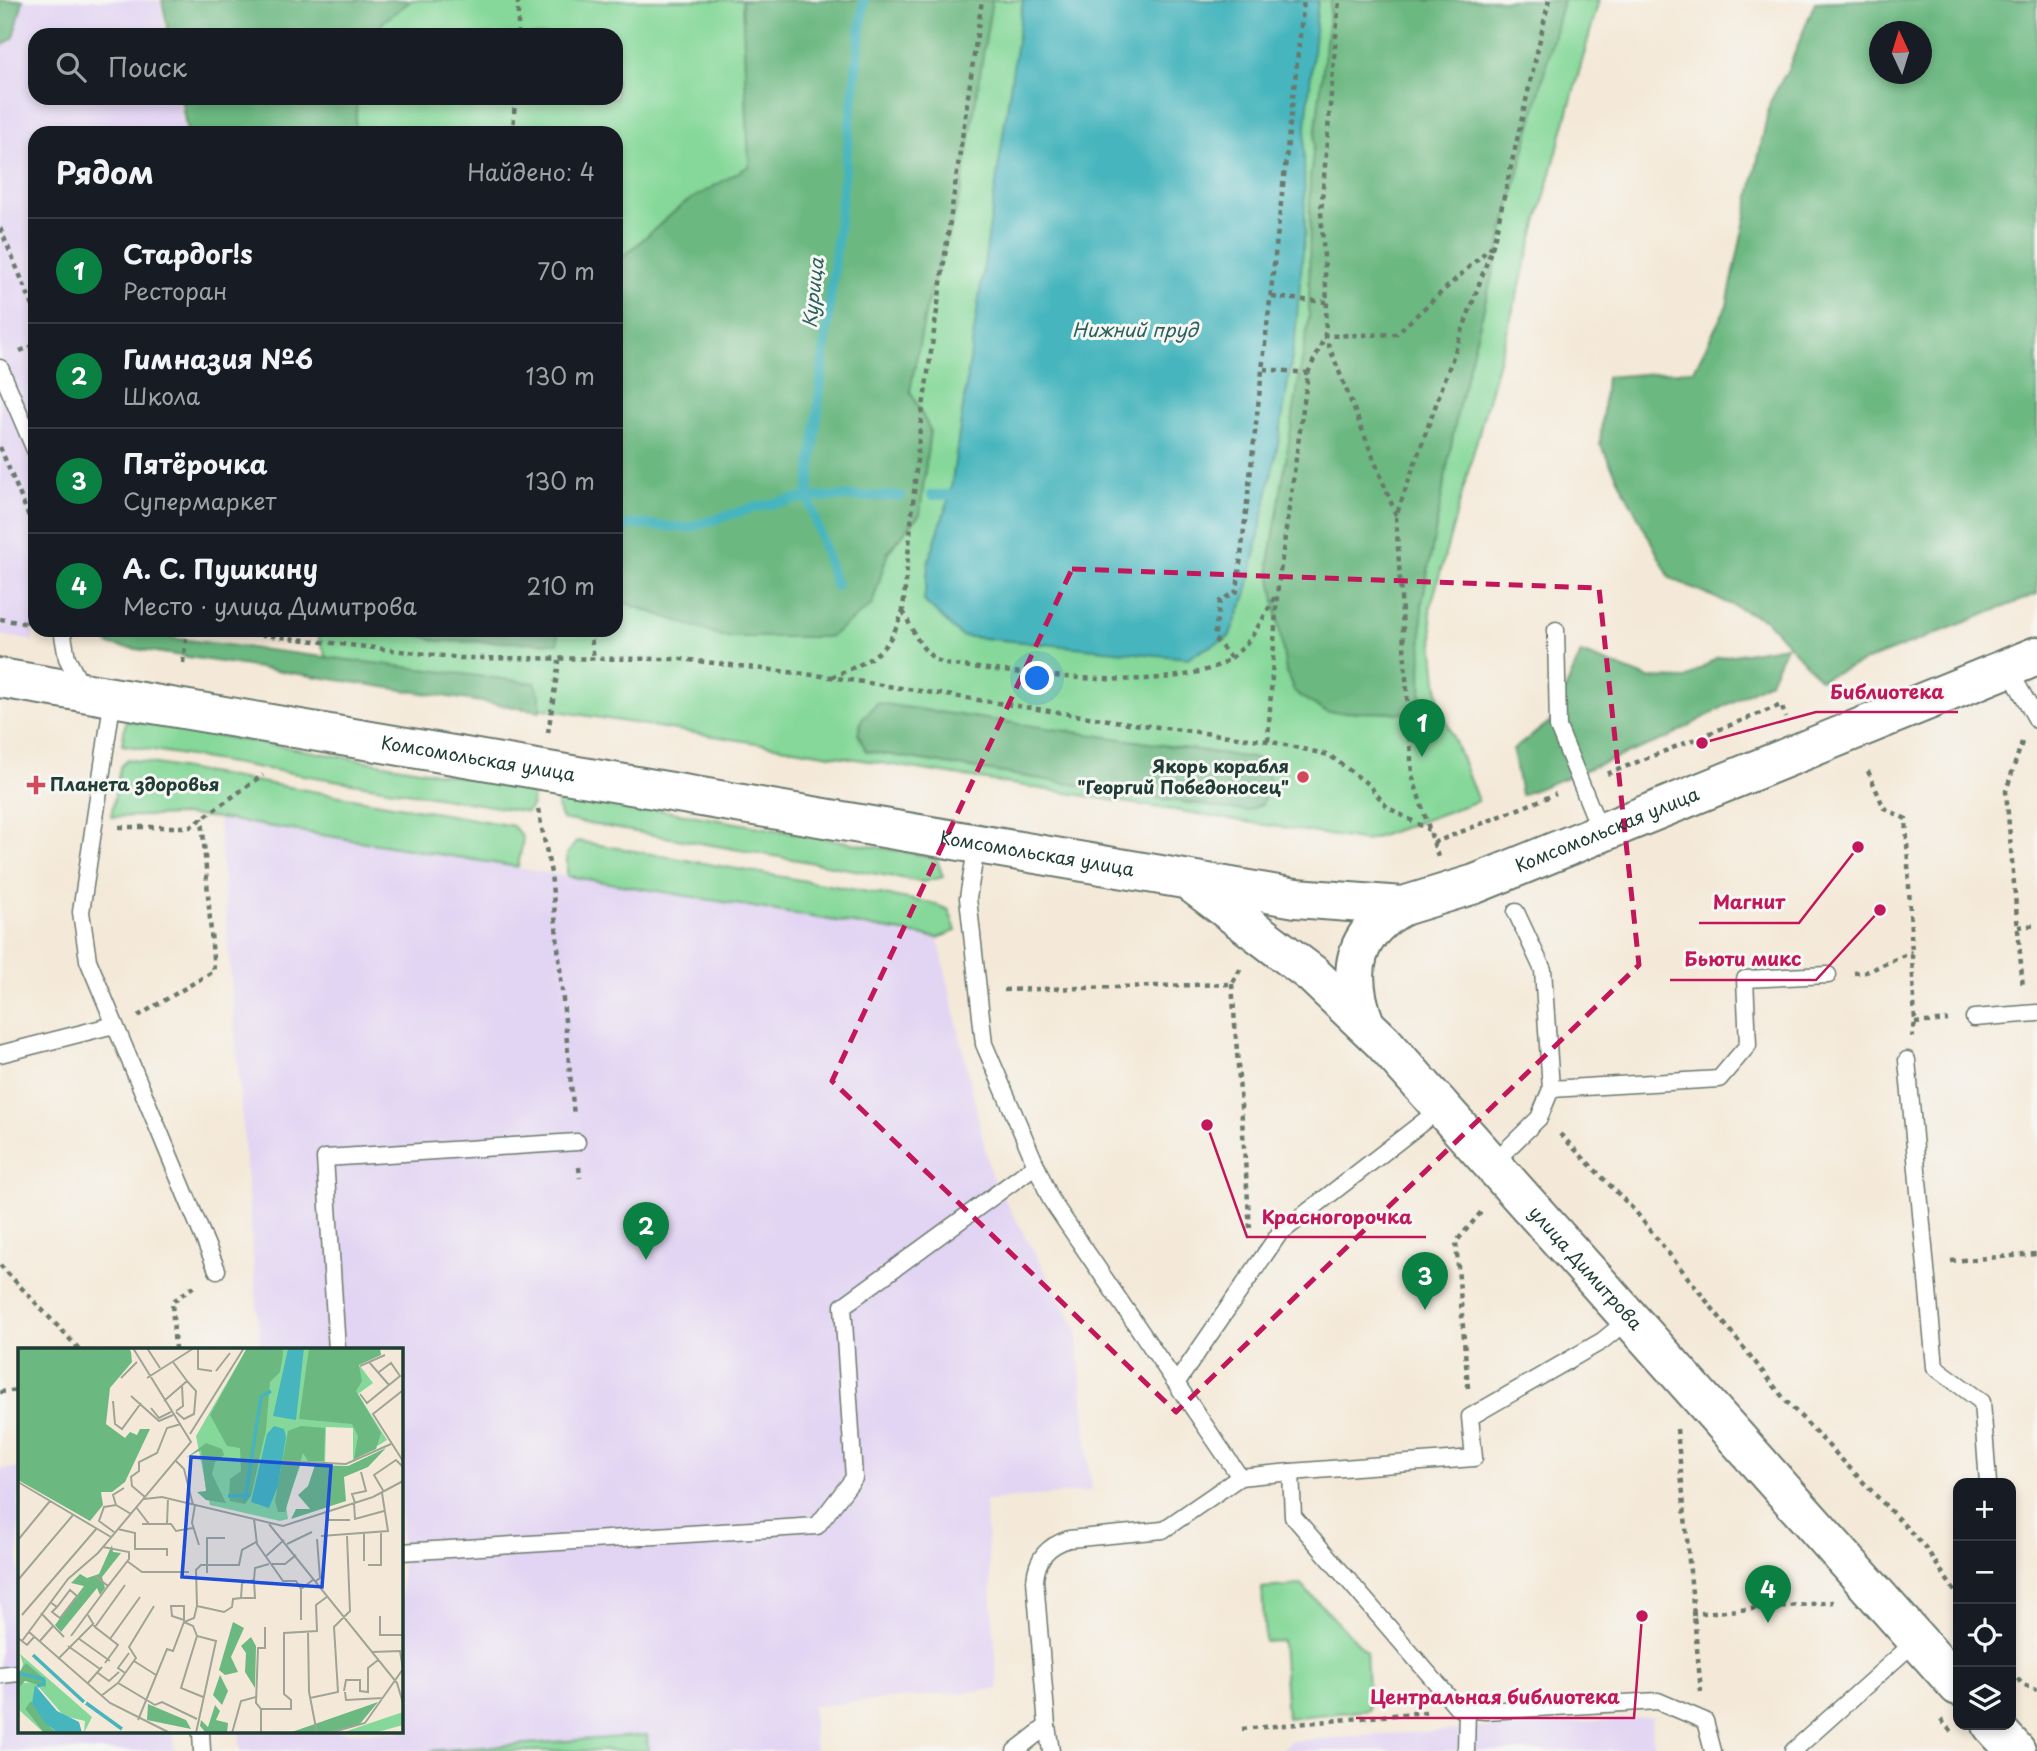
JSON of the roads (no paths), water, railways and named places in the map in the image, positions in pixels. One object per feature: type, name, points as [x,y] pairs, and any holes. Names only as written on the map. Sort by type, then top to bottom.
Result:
[{"type":"street","name":"Комсомольская улица","points":[[0,678],[1296,898],[1403,906],[1503,874],[2023,662]]},
{"type":"street","name":"улица Димитрова","points":[[1186,878],[1312,974],[1364,1024],[1917,1640],[1953,1671]]},
{"type":"street","points":[[1364,1024],[1354,981],[1359,953],[1371,928],[1384,916],[1403,906]]},
{"type":"street","points":[[1996,1730],[2015,1751]]},
{"type":"lane","points":[[0,368],[28,434]]},
{"type":"lane","points":[[1556,629],[1558,727],[1602,835]]},
{"type":"lane","points":[[64,637],[71,668],[99,695],[94,827],[81,912],[88,960],[217,1270]]},
{"type":"lane","points":[[2023,662],[2035,716]]},
{"type":"lane","points":[[977,843],[968,898],[984,1044],[1051,1200],[1240,1477]]},
{"type":"lane","points":[[1491,1164],[1539,1118],[1551,1089],[1543,970],[1516,912]]},
{"type":"lane","points":[[1551,1089],[1719,1079],[1748,1045],[1745,979],[1828,975]]},
{"type":"lane","points":[[1974,1018],[2031,1013]]},
{"type":"lane","points":[[0,1054],[114,1025]]},
{"type":"lane","points":[[1907,1060],[1935,1367],[1982,1402],[1988,1478]]},
{"type":"lane","points":[[1177,1382],[1279,1234],[1441,1108]]},
{"type":"lane","points":[[337,1348],[325,1158],[577,1142]]},
{"type":"lane","points":[[402,1552],[817,1526],[854,1478],[843,1306],[1036,1164]]},
{"type":"lane","points":[[1051,1751],[1035,1580],[1036,1566],[1043,1553],[1054,1544],[1069,1539],[1163,1530],[1240,1477],[1474,1458],[1470,1417],[1602,1341],[1629,1319]]},
{"type":"lane","points":[[1291,1472],[1293,1516],[1463,1709],[1466,1751]]},
{"type":"lane","points":[[1793,1751],[1917,1640]]},
{"type":"lane","points":[[0,1675],[18,1674]]},
{"type":"lane","points":[[1463,1709],[1485,1711],[1658,1701],[1704,1721],[1713,1751]]},
{"type":"lane","points":[[1015,1751],[1047,1726]]},
{"type":"water","name":"Нижний пруд","points":[[1023,0],[1318,0],[1304,148],[1305,229],[1295,338],[1279,439],[1247,593],[1229,637],[1187,658],[961,636],[924,601],[929,560],[950,495]]},
{"type":"waterway","name":"Курица","points":[[836,586],[808,497],[864,0]]},
{"type":"waterway","points":[[932,495],[950,495]]},
{"type":"waterway","points":[[623,527],[634,524],[688,528],[755,507],[808,497],[901,496]]},
{"type":"place","name":"Библиотека","points":[[1702,743]]},
{"type":"place","name":"Стардог!s","points":[[1422,757]]},
{"type":"place","name":"Якорь корабля \"Георгий Победоносец\"","points":[[1303,777]]},
{"type":"place","name":"Планета здоровья","points":[[36,785]]},
{"type":"place","name":"Магнит","points":[[1858,847]]},
{"type":"place","name":"Бьюти микс","points":[[1880,910]]},
{"type":"place","name":"Красногорочка","points":[[1207,1125]]},
{"type":"place","name":"Гимназия №6","points":[[646,1260]]},
{"type":"place","name":"Пятёрочка","points":[[1425,1310]]},
{"type":"place","name":"Центральная библиотека","points":[[1642,1616]]},
{"type":"place","name":"А. С. Пушкину","points":[[1768,1623]]}]
